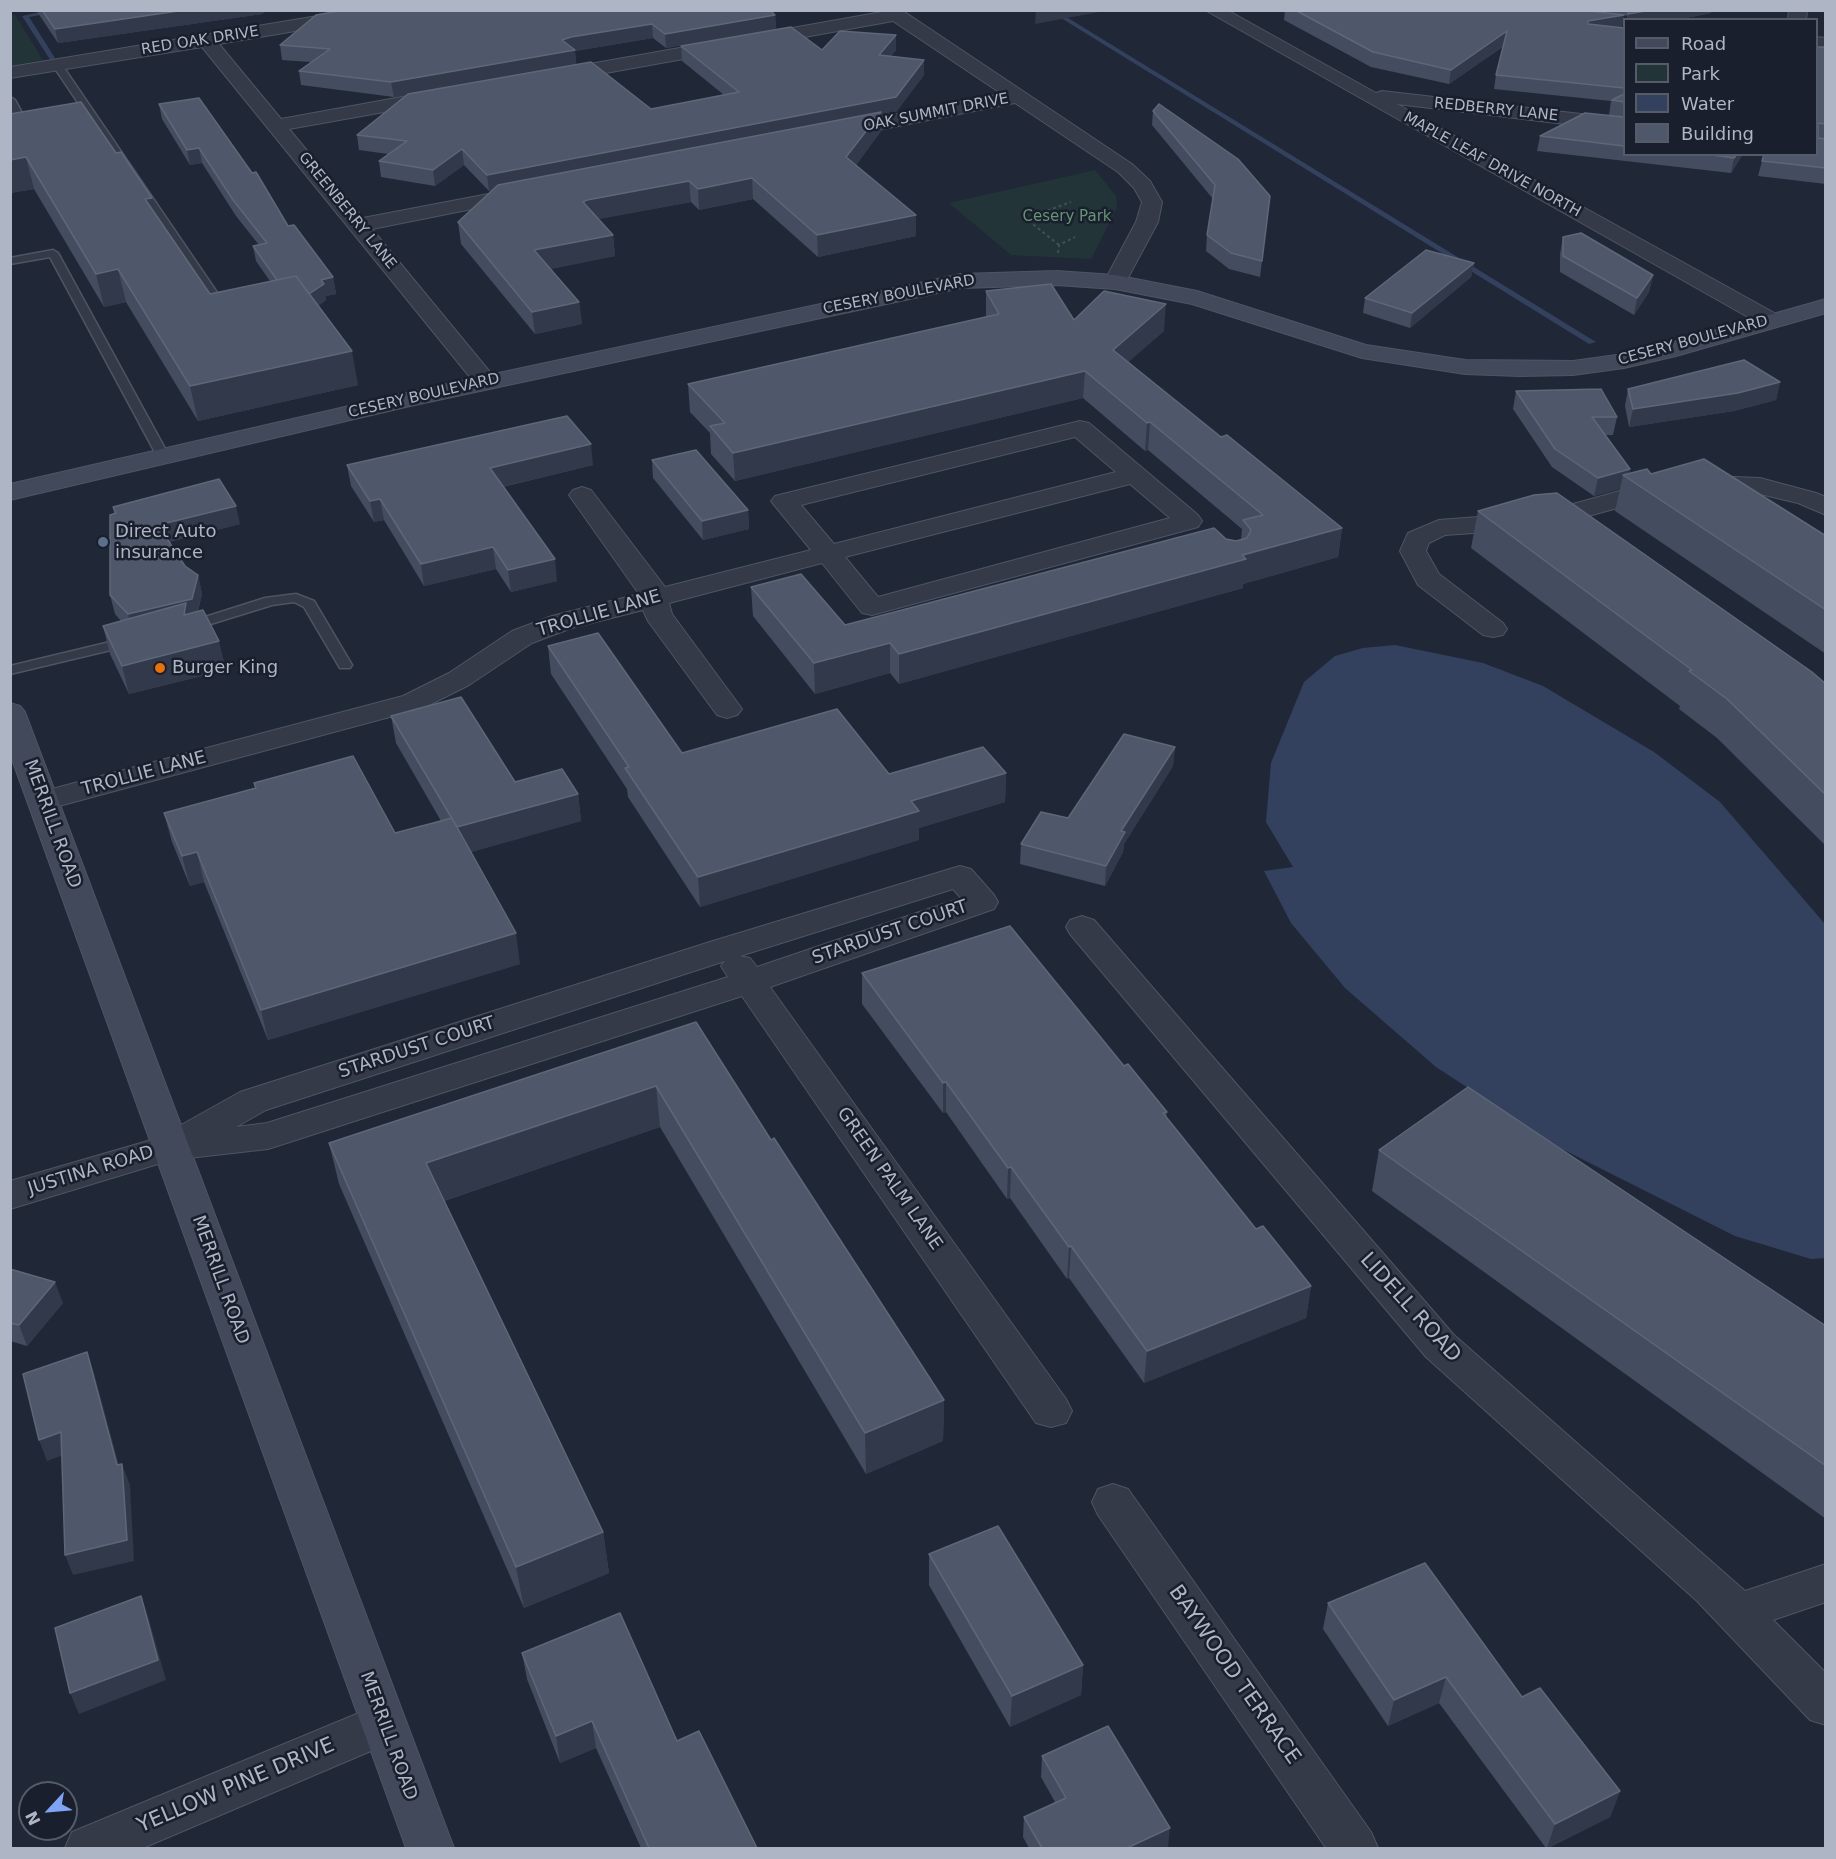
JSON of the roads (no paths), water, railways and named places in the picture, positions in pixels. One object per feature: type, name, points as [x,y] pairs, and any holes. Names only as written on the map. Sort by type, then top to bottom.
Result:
[{"type":"main road","name":"CESERY BOULEVARD","points":[[10,492],[486,382],[961,281],[996,278],[1056,278],[1115,282],[1197,298],[1362,351],[1465,367],[1521,369],[1573,368],[1624,361],[1668,351],[1770,320],[1826,306]]},
{"type":"main road","name":"MERRILL ROAD","points":[[10,712],[430,1848]]},
{"type":"street","name":"RED OAK DRIVE","points":[[10,73],[389,10]]},
{"type":"street","name":"MAPLE LEAF DRIVE NORTH","points":[[1213,10],[1770,320]]},
{"type":"street","points":[[535,80],[893,13],[1125,168],[1143,185],[1152,202],[1147,222],[1115,282]]},
{"type":"street","name":"GREENBERRY LANE","points":[[206,40],[278,125],[486,382]]},
{"type":"street","points":[[278,125],[453,94]]},
{"type":"street","name":"REDBERRY LANE","points":[[1368,96],[1623,125]]},
{"type":"street","name":"OAK SUMMIT DRIVE","points":[[818,136],[1018,97]]},
{"type":"street","points":[[359,225],[547,188]]},
{"type":"street","points":[[1080,428],[1135,475],[1198,529],[872,607],[784,501],[1080,428]]},
{"type":"street","name":"TROLLIE LANE","points":[[44,801],[412,702],[459,679],[522,637],[562,622],[1135,475]]},
{"type":"street","points":[[1493,629],[1428,579],[1413,551],[1417,539],[1439,528],[1545,520],[1667,486],[1708,484],[1760,486],[1807,498],[1826,507]]},
{"type":"street","points":[[582,495],[652,589],[658,615],[727,709]]},
{"type":"street","name":"STARDUST COURT","points":[[960,876],[982,902],[749,982],[268,1136],[171,1147],[253,1101],[960,876]]},
{"type":"street","name":"LIDELL ROAD","points":[[1082,927],[1440,1346],[1713,1588],[1826,1705]]},
{"type":"street","name":"GREEN PALM LANE","points":[[725,949],[1051,1411]]},
{"type":"street","name":"JUSTINA ROAD","points":[[10,1195],[171,1147]]},
{"type":"street","name":"BAYWOOD TERRACE","points":[[1113,1502],[1354,1848]]},
{"type":"street","points":[[1738,1614],[1826,1583]]},
{"type":"street","name":"YELLOW PINE DRIVE","points":[[89,1848],[383,1724]]},
{"type":"lane","points":[[57,64],[230,321]]},
{"type":"lane","points":[[10,100],[23,124]]},
{"type":"lane","points":[[10,261],[53,253],[163,456]]},
{"type":"lane","points":[[175,630],[270,602],[296,598],[309,604],[345,665]]},
{"type":"lane","points":[[10,670],[140,638]]},
{"type":"water","points":[[1395,645],[1483,663],[1543,686],[1654,752],[1720,802],[1825,924],[1825,1258],[1811,1259],[1735,1236],[1562,1149],[1436,1067],[1345,988],[1291,923],[1264,871],[1293,867],[1266,822],[1271,763],[1304,682],[1335,656],[1363,648]]},
{"type":"waterway","points":[[52,58],[25,16],[64,10]]},
{"type":"waterway","points":[[1050,10],[1592,342]]},
{"type":"place","name":"Direct Auto insurance","points":[[103,542]]},
{"type":"place","name":"Burger King","points":[[160,668]]},
{"type":"park label","name":"Cesery Park","points":[[1067,217]]}]
